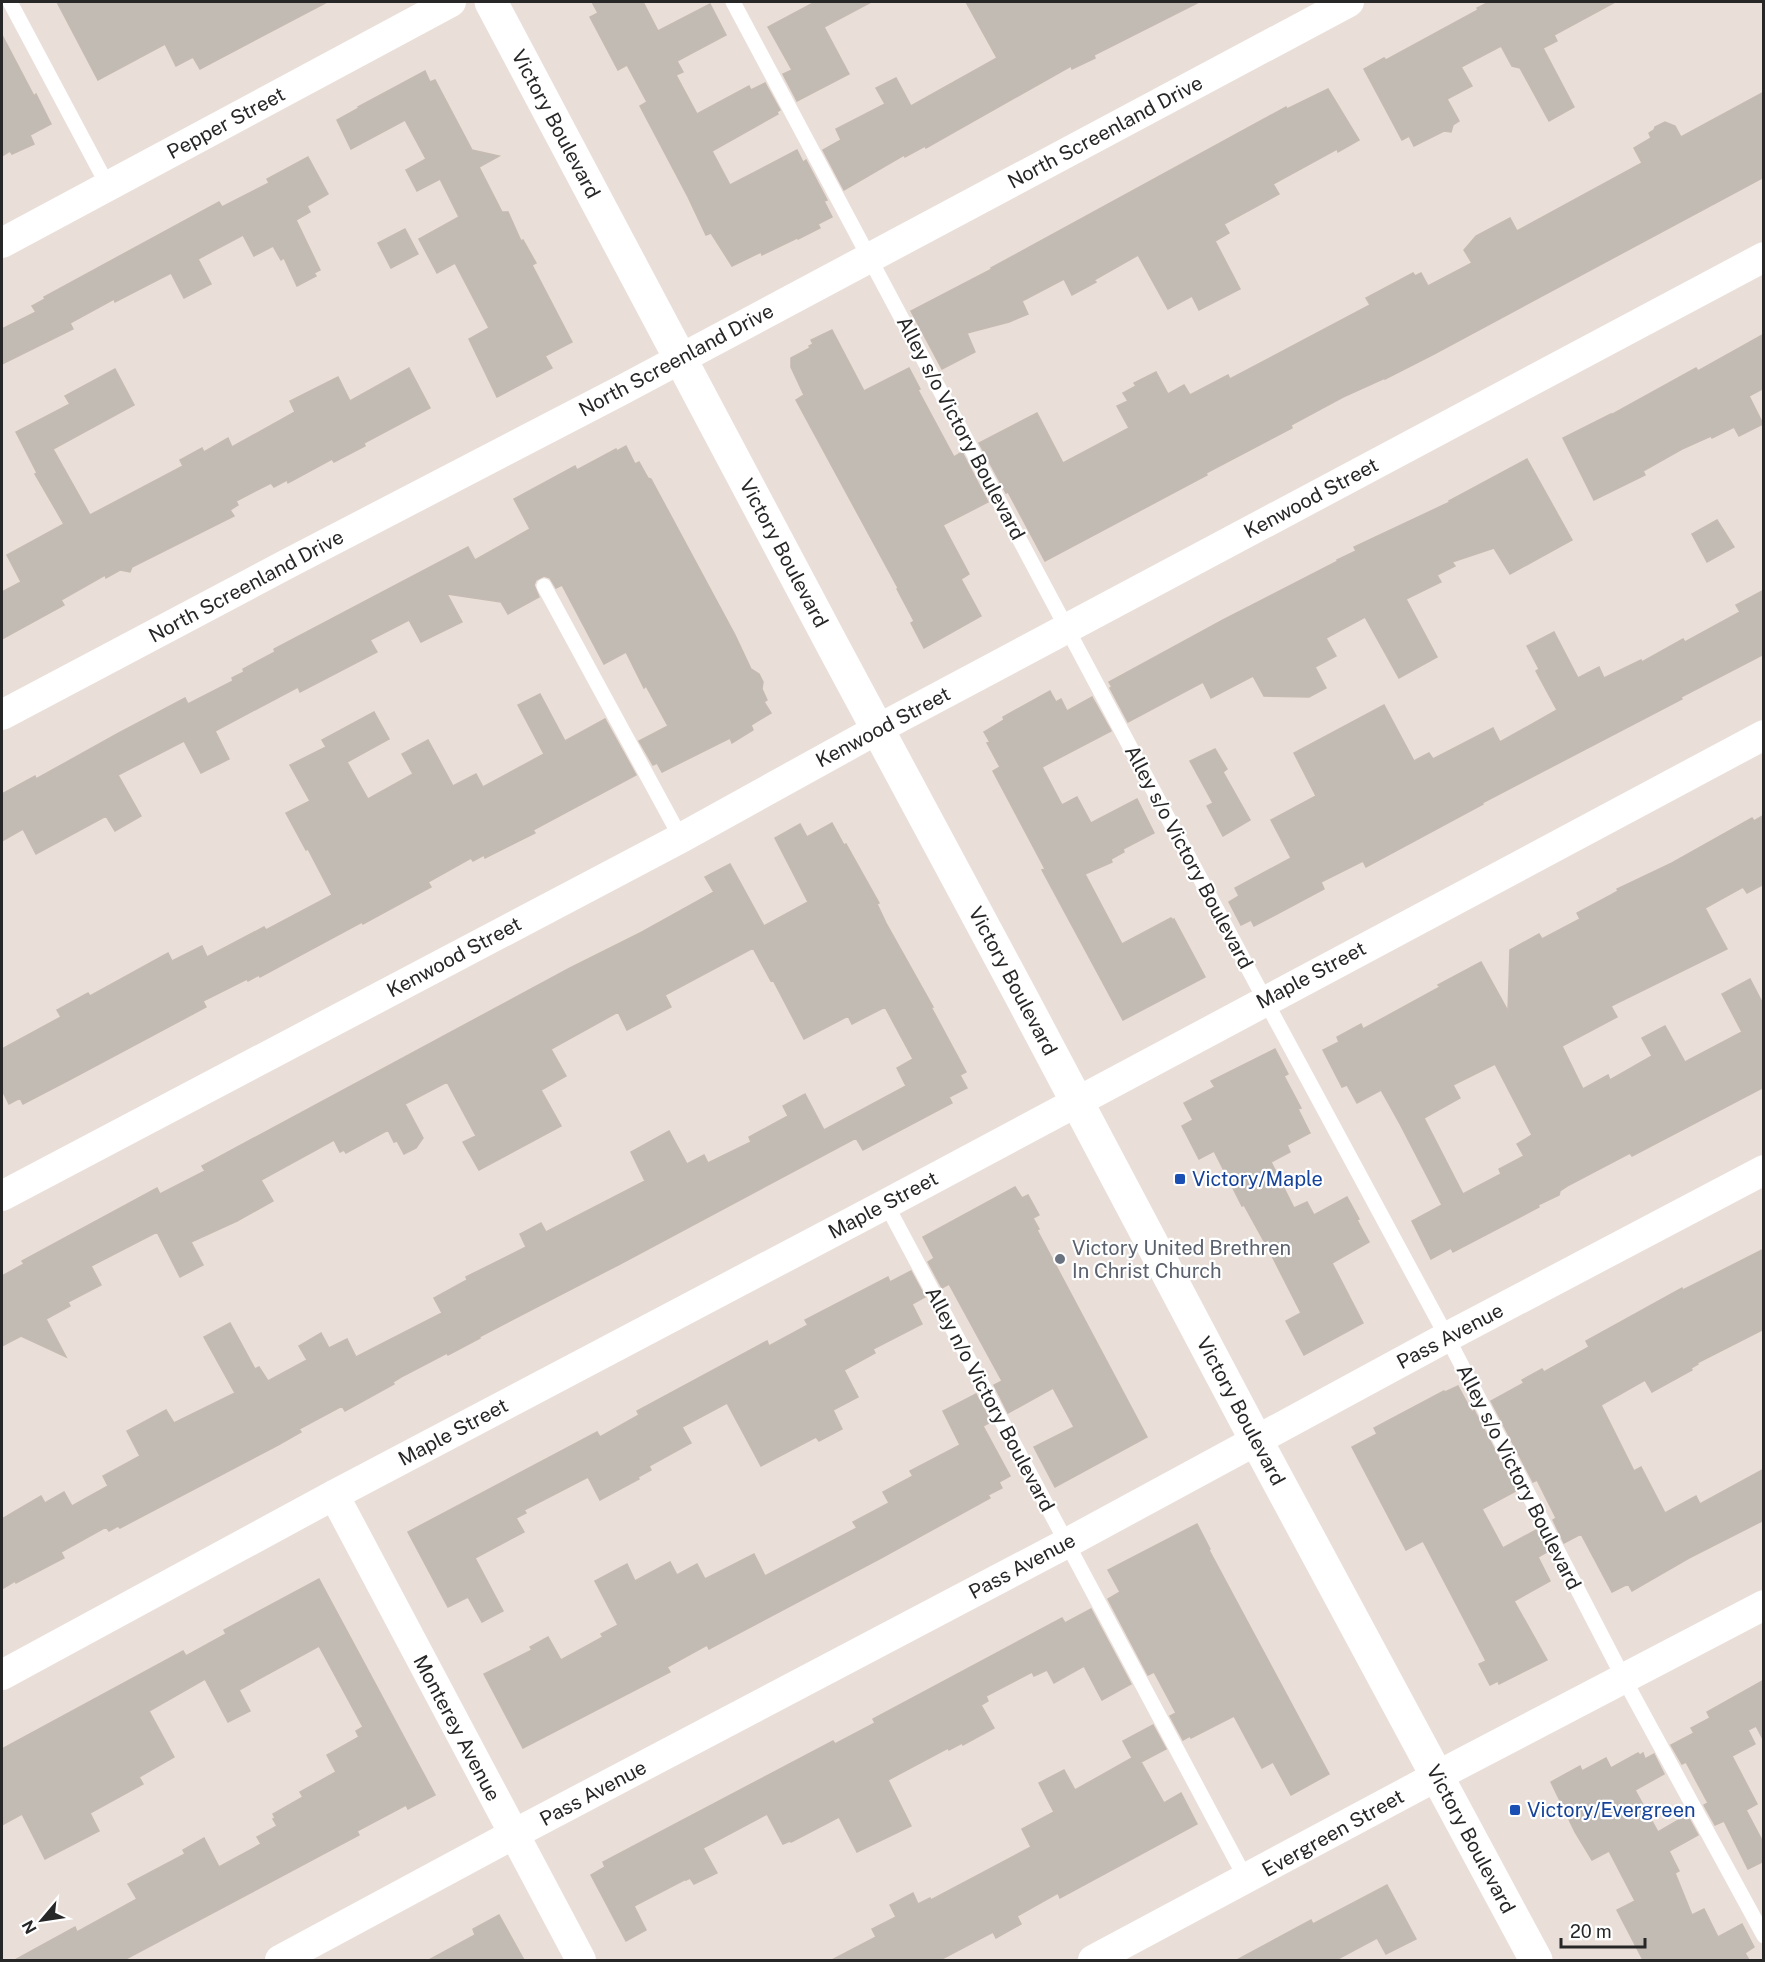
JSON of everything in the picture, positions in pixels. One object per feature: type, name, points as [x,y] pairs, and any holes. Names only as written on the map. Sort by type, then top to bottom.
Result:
[{"type":"main road","name":"Victory Boulevard","points":[[491,2],[1256,1440],[1536,1960]]},
{"type":"street","name":"Pepper Street","points":[[2,243],[451,2]]},
{"type":"street","name":"North Screenland Drive","points":[[2,715],[870,258],[1349,2]]},
{"type":"street","name":"Kenwood Street","points":[[2,1196],[681,838],[878,729],[1764,257]]},
{"type":"street","name":"Maple Street","points":[[2,1674],[334,1495],[886,1204],[1764,735]]},
{"type":"street","name":"Pass Avenue","points":[[280,1960],[1764,1170]]},
{"type":"street","name":"Monterey Avenue","points":[[334,1495],[581,1960]]},
{"type":"street","name":"Evergreen Street","points":[[1093,1960],[1764,1605]]},
{"type":"lane","points":[[10,2],[108,186]]},
{"type":"lane","name":"Alley s/o Victory Boulevard","points":[[733,2],[1447,1337],[1624,1679],[1764,1935]]},
{"type":"lane","points":[[544,586],[681,838]]},
{"type":"lane","name":"Alley n/o Victory Boulevard","points":[[886,1204],[1246,1879]]},
{"type":"building","points":[[57,2],[327,2],[200,69],[193,57],[176,66],[165,44],[98,80]]},
{"type":"building","points":[[592,2],[643,2],[658,31],[710,4],[726,35],[677,61],[683,72],[676,75],[697,114],[749,86],[751,90],[765,83],[780,110],[778,114],[712,151],[730,185],[797,150],[803,162],[806,160],[827,200],[824,201],[832,217],[818,224],[820,228],[798,239],[762,255],[761,252],[732,266],[711,233],[706,235],[640,106],[647,102],[627,65],[618,70],[590,17],[598,13]]},
{"type":"building","points":[[815,2],[871,2],[824,27],[849,74],[797,101],[783,74],[792,70],[768,27]]},
{"type":"building","points":[[966,2],[1199,2],[1094,55],[1095,58],[1072,69],[1071,66],[926,148],[925,146],[905,157],[904,155],[844,190],[823,150],[841,140],[836,129],[885,104],[876,88],[896,78],[911,106],[997,58]]},
{"type":"building","points":[[1489,2],[1615,2],[1554,35],[1557,41],[1543,48],[1574,107],[1549,121],[1520,68],[1512,66],[1501,46],[1461,67],[1472,86],[1447,99],[1459,121],[1453,125],[1451,132],[1444,131],[1414,146],[1409,136],[1402,140],[1364,69],[1384,58],[1386,60]]},
{"type":"building","points":[[2,35],[51,124],[30,135],[34,144],[12,154],[10,151],[2,156]]},
{"type":"building","points":[[425,71],[430,82],[435,80],[472,150],[499,156],[479,167],[502,212],[508,212],[521,241],[523,240],[536,263],[532,265],[572,342],[545,356],[552,368],[497,397],[469,339],[489,328],[455,263],[437,273],[419,239],[459,217],[440,179],[417,191],[406,170],[426,159],[405,120],[351,149],[337,120]]},
{"type":"building","points":[[1328,89],[1359,140],[1338,152],[1337,149],[1273,184],[1279,194],[1224,224],[1229,233],[1215,241],[1240,289],[1199,310],[1192,296],[1168,309],[1138,255],[1072,295],[1064,279],[1022,301],[1028,314],[1009,322],[967,333],[975,352],[942,369],[911,311],[992,269],[1286,107],[1287,109]]},
{"type":"building","points":[[1764,92],[1764,177],[1434,354],[1343,397],[1291,425],[1292,428],[1206,473],[1207,475],[1045,561],[979,443],[1037,413],[1063,463],[1129,428],[1117,406],[1128,401],[1123,393],[1136,386],[1134,383],[1156,372],[1168,394],[1184,385],[1190,395],[1228,375],[1230,379],[1370,305],[1366,298],[1413,273],[1415,276],[1421,273],[1428,286],[1472,263],[1464,250],[1476,236],[1510,218],[1517,231],[1642,163],[1634,148],[1651,138],[1649,133],[1655,127],[1665,122],[1675,126],[1681,137]]},
{"type":"building","points":[[308,157],[328,194],[307,206],[310,212],[296,220],[320,270],[314,273],[316,276],[297,286],[284,258],[281,260],[273,246],[254,256],[243,235],[198,259],[211,284],[184,298],[171,273],[115,302],[114,299],[70,323],[73,329],[2,364],[2,329],[36,312],[32,306],[45,299],[44,297],[219,202],[222,207],[269,183],[267,179]]},
{"type":"building","points":[[405,229],[418,254],[391,268],[378,243]]},
{"type":"building","points":[[832,330],[864,391],[909,368],[920,389],[918,390],[954,457],[962,452],[988,502],[943,525],[969,574],[961,579],[981,616],[924,648],[911,623],[914,621],[898,588],[796,400],[804,395],[791,367],[791,358],[810,348],[809,346],[813,344],[811,340]]},
{"type":"building","points":[[1764,334],[1764,388],[1749,396],[1763,424],[1739,436],[1734,427],[1682,449],[1643,471],[1645,475],[1594,500],[1563,438],[1611,415],[1696,368],[1698,371]]},
{"type":"building","points":[[409,368],[430,408],[364,443],[365,446],[334,462],[332,459],[288,483],[287,480],[274,487],[271,483],[236,501],[238,505],[230,510],[234,516],[132,567],[130,572],[120,570],[106,578],[105,575],[61,600],[64,605],[2,639],[2,592],[21,582],[7,555],[64,524],[35,474],[37,473],[16,432],[70,404],[65,396],[115,369],[134,405],[53,449],[90,515],[183,466],[180,460],[202,448],[204,452],[228,438],[232,447],[295,412],[290,401],[338,377],[350,401]]},
{"type":"building","points":[[626,446],[635,464],[639,462],[648,478],[651,479],[751,669],[759,674],[763,682],[762,689],[767,700],[764,702],[771,713],[751,725],[753,730],[732,743],[730,738],[662,772],[657,763],[653,765],[639,741],[668,726],[646,686],[644,688],[626,652],[604,664],[562,585],[556,588],[550,578],[544,576],[536,580],[534,585],[539,597],[508,614],[501,602],[447,594],[462,622],[421,642],[409,620],[370,640],[377,652],[300,692],[298,687],[215,731],[229,759],[201,773],[184,741],[118,775],[141,816],[115,831],[106,816],[36,854],[23,829],[2,841],[2,794],[35,776],[36,779],[185,698],[188,704],[233,681],[232,678],[244,672],[243,669],[275,652],[274,649],[468,547],[475,560],[530,529],[514,499],[575,466],[577,470]]},
{"type":"building","points":[[1527,459],[1572,540],[1510,574],[1494,548],[1452,562],[1455,566],[1437,575],[1441,582],[1406,599],[1437,657],[1399,678],[1365,617],[1326,638],[1336,656],[1315,667],[1326,688],[1309,697],[1264,696],[1253,676],[1211,698],[1203,682],[1128,722],[1109,682],[1338,561],[1356,551],[1354,547],[1450,502]]},
{"type":"building","points":[[1717,520],[1734,547],[1707,562],[1692,534]]},
{"type":"building","points":[[1764,590],[1764,657],[1762,655],[1681,697],[1682,699],[1482,803],[1366,867],[1363,861],[1321,882],[1324,889],[1254,926],[1251,920],[1241,925],[1229,902],[1239,896],[1235,888],[1291,858],[1271,820],[1316,796],[1294,753],[1384,705],[1414,761],[1429,753],[1433,759],[1493,728],[1500,742],[1557,710],[1536,671],[1539,669],[1527,646],[1554,632],[1578,678],[1599,667],[1604,678],[1641,660],[1642,662],[1683,639],[1685,642],[1740,612],[1736,605]]},
{"type":"building","points":[[1050,691],[1056,702],[1061,699],[1067,711],[1092,697],[1111,731],[1042,767],[1062,805],[1077,797],[1091,823],[1137,799],[1154,833],[1123,849],[1124,852],[1111,859],[1112,862],[1085,874],[1122,944],[1171,918],[1174,919],[1205,977],[1123,1020],[1042,870],[1045,869],[993,771],[1000,767],[987,743],[990,742],[984,732],[1004,720],[1003,717]]},
{"type":"building","points":[[540,694],[565,741],[605,719],[636,775],[533,830],[535,833],[485,858],[484,855],[473,861],[471,858],[428,882],[431,887],[363,924],[362,922],[260,977],[259,975],[248,981],[247,979],[203,1001],[206,1007],[69,1080],[23,1104],[20,1098],[9,1104],[2,1090],[2,1049],[61,1017],[57,1010],[88,993],[90,996],[168,953],[172,961],[202,946],[207,957],[264,927],[266,930],[332,895],[286,813],[310,801],[290,765],[326,747],[322,740],[374,712],[389,739],[347,762],[368,799],[413,774],[402,754],[428,740],[453,786],[476,774],[483,787],[544,754],[518,705]]},
{"type":"building","points":[[1215,749],[1227,769],[1223,772],[1250,820],[1223,836],[1207,806],[1213,803],[1190,761]]},
{"type":"building","points":[[1764,815],[1764,884],[1747,893],[1743,887],[1705,908],[1727,949],[1611,1006],[1617,1017],[1562,1046],[1583,1089],[1608,1075],[1610,1080],[1652,1056],[1642,1038],[1665,1026],[1685,1062],[1742,1032],[1722,994],[1750,979],[1764,1006],[1764,1087],[1632,1156],[1630,1153],[1569,1185],[1560,1191],[1559,1195],[1538,1205],[1539,1207],[1453,1252],[1451,1248],[1431,1259],[1412,1221],[1442,1205],[1381,1090],[1357,1103],[1347,1085],[1342,1087],[1323,1050],[1339,1042],[1337,1037],[1361,1024],[1363,1029],[1481,962],[1508,1011],[1510,950],[1539,934],[1542,939],[1580,919],[1577,913],[1618,891],[1617,889],[1672,863],[1752,818],[1754,821]],"holes":[[[1495,1064],[1532,1135],[1517,1144],[1524,1156],[1499,1169],[1501,1174],[1463,1194],[1424,1118],[1460,1098],[1453,1085]]]},
{"type":"building","points":[[832,823],[879,903],[877,904],[886,923],[966,1072],[960,1075],[967,1088],[949,1097],[952,1103],[863,1150],[856,1138],[448,1355],[447,1353],[401,1377],[393,1382],[394,1384],[345,1411],[342,1406],[299,1429],[301,1432],[278,1445],[120,1528],[118,1526],[109,1531],[106,1527],[61,1552],[64,1558],[2,1589],[2,1519],[41,1496],[45,1503],[64,1492],[72,1506],[108,1486],[103,1476],[140,1456],[127,1431],[166,1410],[174,1423],[235,1393],[204,1337],[230,1323],[255,1369],[259,1367],[268,1381],[307,1360],[299,1346],[321,1333],[329,1348],[347,1339],[356,1357],[442,1313],[434,1298],[467,1280],[466,1277],[526,1247],[520,1234],[541,1223],[546,1232],[645,1181],[631,1152],[669,1131],[687,1164],[704,1155],[708,1163],[751,1142],[749,1137],[788,1116],[783,1106],[805,1094],[824,1130],[906,1086],[897,1068],[913,1059],[885,1007],[852,1024],[848,1016],[804,1039],[773,980],[771,981],[753,948],[665,995],[671,1007],[627,1030],[618,1012],[551,1049],[566,1076],[541,1090],[561,1126],[479,1170],[463,1142],[476,1136],[447,1082],[405,1104],[423,1138],[416,1148],[404,1154],[388,1130],[346,1153],[344,1150],[340,1152],[334,1140],[261,1180],[273,1201],[191,1242],[203,1265],[180,1277],[157,1232],[91,1266],[101,1285],[68,1302],[70,1306],[46,1319],[66,1357],[21,1336],[2,1346],[2,1276],[24,1264],[22,1261],[157,1188],[160,1194],[205,1171],[202,1166],[714,892],[705,877],[730,864],[764,926],[808,902],[775,838],[800,824],[807,837]]},
{"type":"building","points":[[1275,1049],[1288,1074],[1284,1076],[1301,1108],[1298,1109],[1310,1133],[1287,1145],[1290,1152],[1271,1162],[1294,1208],[1307,1202],[1314,1215],[1347,1197],[1369,1242],[1332,1263],[1363,1323],[1304,1355],[1286,1321],[1301,1313],[1271,1254],[1244,1205],[1242,1206],[1214,1151],[1199,1159],[1182,1126],[1193,1120],[1184,1103],[1215,1087],[1211,1081]]},
{"type":"building","points":[[1015,1187],[1022,1198],[1028,1195],[1039,1215],[1033,1218],[1039,1229],[1037,1230],[1147,1437],[1055,1487],[1034,1447],[1074,1427],[1053,1388],[1008,1413],[994,1385],[1002,1381],[949,1284],[942,1288],[928,1262],[934,1258],[923,1237]]},
{"type":"building","points":[[1764,1249],[1764,1329],[1697,1363],[1691,1368],[1692,1370],[1652,1392],[1645,1380],[1601,1405],[1634,1471],[1641,1467],[1665,1513],[1696,1496],[1700,1504],[1764,1469],[1764,1520],[1689,1558],[1632,1591],[1628,1584],[1612,1592],[1581,1534],[1564,1543],[1553,1520],[1556,1518],[1537,1480],[1533,1482],[1491,1401],[1524,1383],[1522,1380],[1542,1369],[1544,1372],[1589,1347],[1586,1341],[1682,1288],[1683,1290]]},
{"type":"building","points":[[911,1271],[925,1297],[912,1304],[922,1324],[873,1349],[875,1353],[844,1370],[858,1397],[833,1410],[842,1429],[819,1441],[816,1437],[761,1466],[727,1403],[682,1427],[691,1443],[649,1466],[651,1470],[638,1477],[639,1479],[600,1500],[588,1477],[524,1510],[526,1513],[516,1518],[524,1532],[475,1558],[503,1611],[482,1622],[468,1597],[448,1607],[408,1532],[597,1432],[600,1437],[639,1415],[637,1411],[767,1341],[769,1346],[808,1325],[805,1320],[888,1277],[890,1282]]},
{"type":"building","points":[[1458,1386],[1472,1412],[1474,1410],[1516,1491],[1482,1509],[1503,1548],[1536,1530],[1547,1552],[1538,1557],[1550,1581],[1514,1601],[1547,1660],[1499,1684],[1498,1681],[1490,1685],[1479,1664],[1486,1661],[1423,1541],[1406,1550],[1352,1447],[1377,1434],[1374,1428]]},
{"type":"building","points":[[976,1394],[991,1422],[983,1426],[1010,1476],[999,1482],[1002,1488],[988,1495],[990,1498],[709,1649],[707,1645],[667,1667],[670,1672],[523,1748],[484,1674],[532,1650],[530,1647],[548,1637],[561,1660],[603,1637],[601,1634],[618,1625],[595,1581],[627,1564],[635,1581],[670,1562],[677,1575],[697,1564],[705,1579],[754,1554],[765,1576],[857,1528],[853,1522],[889,1503],[883,1492],[913,1476],[910,1471],[960,1445],[943,1411]]},
{"type":"building","points":[[1197,1524],[1329,1774],[1291,1795],[1273,1762],[1262,1768],[1234,1716],[1183,1740],[1170,1716],[1176,1713],[1154,1672],[1148,1675],[1108,1599],[1120,1592],[1108,1570]]},
{"type":"building","points":[[319,1579],[435,1795],[408,1809],[406,1805],[357,1831],[359,1835],[124,1960],[15,1960],[75,1927],[77,1932],[137,1899],[128,1884],[185,1854],[183,1850],[204,1838],[219,1867],[261,1844],[257,1837],[277,1826],[273,1814],[303,1797],[300,1792],[336,1772],[327,1755],[359,1737],[356,1731],[363,1727],[319,1646],[239,1690],[250,1711],[228,1722],[205,1679],[149,1711],[174,1757],[139,1777],[143,1784],[90,1813],[99,1831],[45,1859],[22,1814],[2,1825],[2,1749],[183,1651],[186,1656],[226,1634],[224,1630]]},
{"type":"building","points":[[1091,1609],[1131,1684],[1102,1700],[1084,1666],[1054,1683],[1047,1670],[1034,1676],[1032,1672],[986,1696],[988,1701],[981,1705],[994,1728],[963,1745],[962,1743],[949,1750],[948,1748],[888,1780],[911,1826],[857,1852],[839,1817],[783,1844],[767,1814],[703,1848],[717,1873],[694,1884],[690,1878],[686,1879],[634,1906],[646,1930],[626,1941],[591,1875],[605,1867],[603,1862],[833,1741],[835,1744],[875,1723],[873,1719],[1062,1618],[1065,1623]]},
{"type":"building","points":[[1764,1680],[1764,1741],[1756,1726],[1748,1730],[1755,1744],[1732,1756],[1757,1804],[1746,1810],[1764,1844],[1764,1861],[1748,1869],[1724,1821],[1715,1825],[1704,1805],[1708,1803],[1686,1762],[1682,1764],[1671,1745],[1694,1733],[1691,1728],[1710,1718],[1707,1712]]},
{"type":"building","points":[[1153,1725],[1166,1749],[1141,1762],[1164,1803],[1181,1793],[1197,1824],[1060,1898],[1058,1893],[1017,1916],[1021,1924],[996,1938],[993,1932],[940,1960],[832,1960],[876,1937],[872,1929],[896,1917],[890,1905],[913,1893],[918,1904],[930,1898],[931,1900],[1031,1847],[1022,1829],[1054,1812],[1039,1783],[1064,1770],[1075,1790],[1132,1758],[1123,1741]]},
{"type":"building","points":[[1638,1753],[1640,1755],[1643,1753],[1645,1759],[1654,1754],[1664,1774],[1635,1790],[1658,1832],[1687,1815],[1698,1835],[1669,1851],[1679,1871],[1675,1873],[1692,1915],[1704,1909],[1718,1937],[1742,1924],[1754,1947],[1745,1953],[1749,1960],[1643,1960],[1617,1910],[1635,1901],[1609,1851],[1592,1860],[1575,1832],[1551,1782],[1580,1766],[1582,1771],[1606,1758],[1611,1768]]},
{"type":"building","points":[[1387,1885],[1416,1939],[1386,1954],[1377,1938],[1336,1960],[1237,1960],[1311,1920],[1313,1924]]},
{"type":"building","points":[[499,1915],[524,1960],[429,1960],[475,1935],[473,1929]]},
{"type":"place","name":"Victory/Maple","points":[[1180,1179]]},
{"type":"place","name":"Victory United Brethren In Christ Church","points":[[1060,1259]]},
{"type":"place","name":"Victory/Evergreen","points":[[1515,1810]]}]
